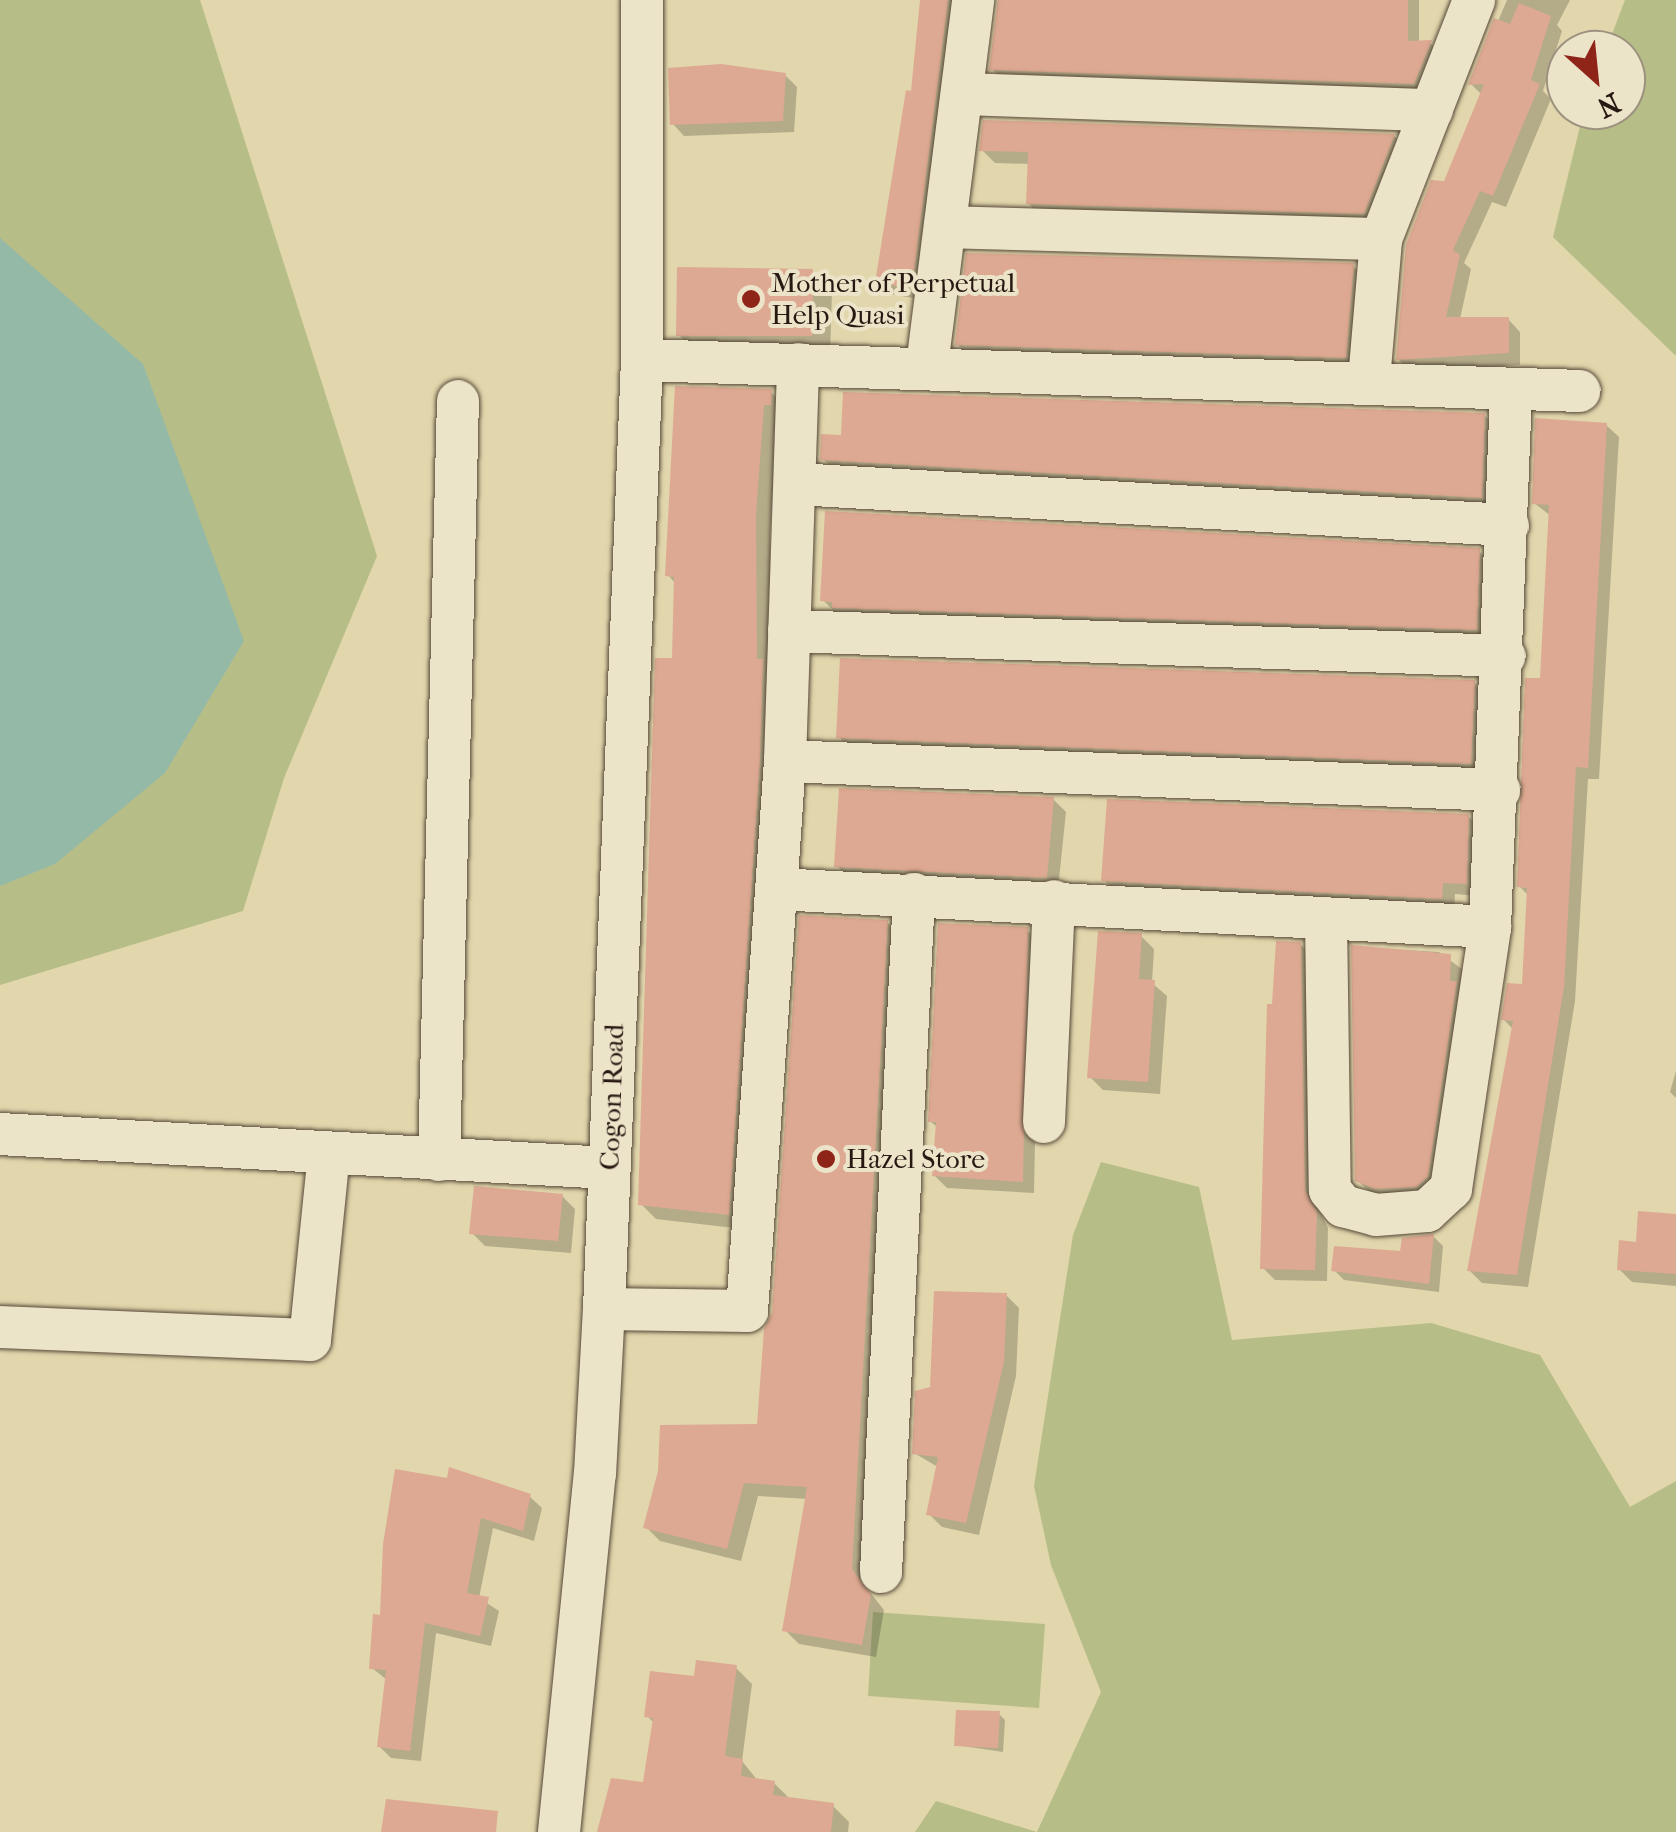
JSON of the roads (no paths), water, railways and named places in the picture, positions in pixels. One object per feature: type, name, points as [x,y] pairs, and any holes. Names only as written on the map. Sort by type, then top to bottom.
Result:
[{"type":"street","name":"Cogon Road","points":[[560,1832],[596,1474],[604,1309],[642,360],[642,0]]},
{"type":"street","points":[[928,366],[973,0]]},
{"type":"street","points":[[1369,380],[1381,239],[1474,0]]},
{"type":"street","points":[[963,94],[1432,110]]},
{"type":"street","points":[[946,228],[1381,239]]},
{"type":"street","points":[[642,360],[1369,380],[1511,392],[1579,391]]},
{"type":"street","points":[[604,1309],[748,1311],[786,762],[798,364]]},
{"type":"street","points":[[1326,919],[1330,1190],[1343,1206],[1376,1215],[1427,1212],[1451,1188],[1490,927],[1506,656],[1511,392]]},
{"type":"street","points":[[438,1160],[458,401]]},
{"type":"street","points":[[796,484],[1508,524]]},
{"type":"street","points":[[789,631],[1506,656]]},
{"type":"street","points":[[786,762],[1499,790]]},
{"type":"street","points":[[777,889],[1490,927]]},
{"type":"street","points":[[881,1572],[914,894]]},
{"type":"street","points":[[1044,1122],[1054,901]]},
{"type":"street","points":[[0,1134],[609,1168]]},
{"type":"street","points":[[0,1327],[310,1340],[328,1154]]},
{"type":"place","name":"Mother of Perpetual Help Quasi","points":[[751,299]]},
{"type":"place","name":"Hazel Store","points":[[826,1159]]}]
